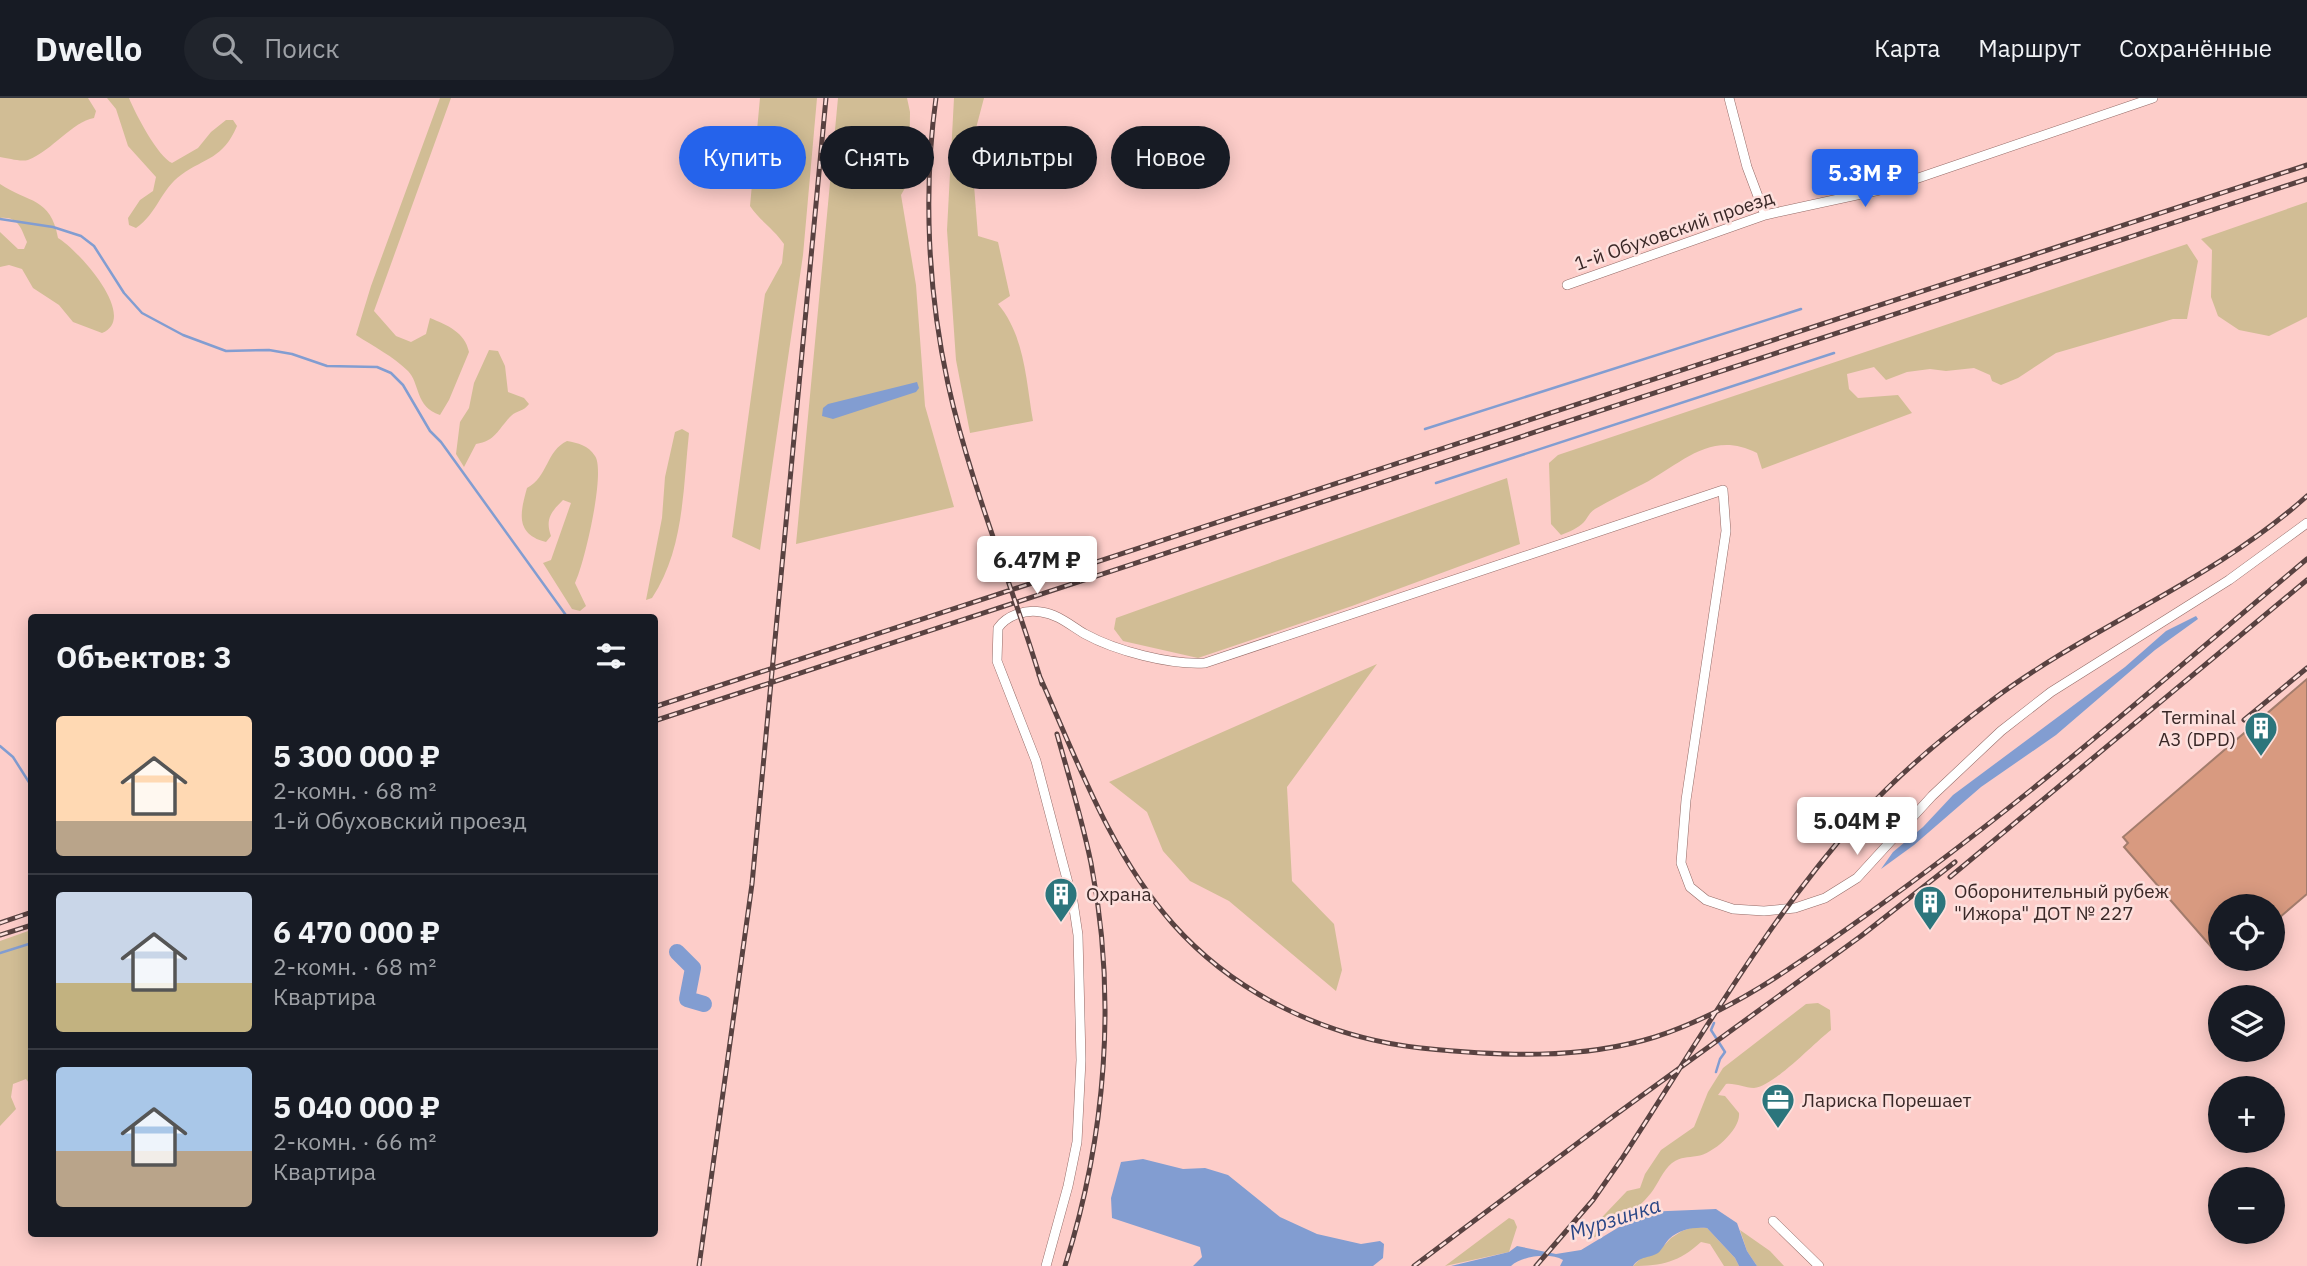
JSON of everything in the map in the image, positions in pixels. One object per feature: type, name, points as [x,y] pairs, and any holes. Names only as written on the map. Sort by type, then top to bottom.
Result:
[{"type":"street","points":[[1729,98],[1747,167],[1765,215]]},
{"type":"street","name":"1-й Обуховский проезд","points":[[1566,285],[1765,215],[1889,188],[2153,98]]},
{"type":"street","points":[[1046,1266],[1077,1142],[1081,1060],[1078,934],[1073,902],[1036,761],[997,661],[998,628],[1012,616],[1030,611],[1047,613],[1085,634],[1117,647],[1180,663],[1205,663],[1723,490],[1726,531],[1686,800],[1681,863],[1690,887],[1706,900],[1734,909],[1780,910],[1825,898],[1857,878],[1932,796],[2001,731],[2051,692],[2229,580],[2307,523]]},
{"type":"street","points":[[1773,1221],[1819,1266]]},
{"type":"shaded area","points":[[0,98],[88,98],[96,111],[94,118],[78,125],[46,150],[28,160],[18,160],[0,157]]},
{"type":"shaded area","points":[[107,98],[129,98],[154,144],[172,163],[198,148],[211,132],[226,120],[233,120],[237,126],[220,151],[181,175],[168,187],[149,216],[136,228],[129,225],[128,218],[140,200],[153,191],[156,177],[128,146],[116,109]]},
{"type":"shaded area","points":[[440,98],[451,98],[374,311],[396,336],[411,342],[426,334],[430,318],[449,327],[464,339],[469,352],[440,415],[422,401],[408,371],[356,335],[371,286]]},
{"type":"shaded area","points":[[760,98],[817,98],[803,255],[760,550],[732,537],[765,294],[782,263],[784,244],[750,206],[752,189],[806,189],[806,126],[757,126]]},
{"type":"shaded area","points":[[838,98],[907,98],[910,126],[835,126]]},
{"type":"shaded area","points":[[954,98],[984,98],[977,126],[953,126]]},
{"type":"shaded area","points":[[0,184],[44,208],[55,225],[58,238],[78,255],[101,284],[114,313],[112,325],[102,333],[73,322],[59,305],[33,288],[22,269],[9,265],[0,267],[0,232],[18,249],[24,249],[27,242],[15,221],[0,218]]},
{"type":"shaded area","points":[[829,189],[904,189],[901,195],[916,285],[925,406],[954,507],[796,544]]},
{"type":"shaded area","points":[[949,189],[974,189],[978,236],[998,242],[1010,296],[998,304],[1014,330],[1019,345],[1033,421],[970,433],[956,360],[947,230]]},
{"type":"shaded area","points":[[2307,202],[2307,317],[2269,336],[2239,330],[2218,316],[2211,297],[2212,250],[2201,239]]},
{"type":"shaded area","points":[[2187,244],[2198,261],[2187,319],[2173,319],[2056,353],[2018,378],[2001,385],[1992,381],[1990,375],[1974,368],[1907,372],[1886,380],[1874,367],[1847,374],[1849,389],[1858,398],[1898,395],[1912,413],[1762,469],[1757,453],[1725,445],[1711,447],[1697,452],[1595,509],[1582,524],[1570,531],[1561,535],[1551,524],[1549,463],[1558,455]]},
{"type":"shaded area","points":[[489,350],[498,351],[505,366],[508,392],[524,398],[529,404],[511,416],[492,437],[476,444],[464,467],[456,454],[460,422],[469,408],[474,383]]},
{"type":"shaded area","points":[[682,429],[689,433],[676,539],[663,579],[652,598],[646,600],[662,518],[665,477],[675,432]]},
{"type":"shaded area","points":[[567,441],[589,449],[598,465],[592,519],[575,583],[586,606],[580,611],[572,609],[543,563],[551,560],[571,503],[563,500],[552,512],[549,520],[551,536],[546,542],[529,534],[522,521],[527,488],[539,477],[560,445]]},
{"type":"shaded area","points":[[1507,478],[1520,544],[1352,606],[1198,658],[1123,641],[1114,629],[1116,618]]},
{"type":"shaded area","points":[[1377,664],[1287,787],[1292,881],[1334,924],[1342,970],[1336,991],[1229,901],[1190,881],[1163,851],[1147,812],[1109,782]]},
{"type":"shaded area","points":[[28,931],[28,1082],[26,1079],[13,1084],[11,1097],[16,1109],[0,1126],[0,941]]},
{"type":"shaded area","points":[[1818,1003],[1830,1010],[1831,1030],[1782,1073],[1762,1086],[1754,1088],[1726,1084],[1718,1095],[1725,1096],[1739,1113],[1736,1126],[1725,1140],[1711,1151],[1672,1163],[1638,1207],[1591,1239],[1586,1234],[1627,1191],[1640,1188],[1645,1174],[1661,1150],[1694,1127],[1708,1092],[1723,1068],[1806,1004]]},
{"type":"shaded area","points":[[1509,1218],[1514,1220],[1517,1227],[1509,1252],[1445,1266]]},
{"type":"shaded area","points":[[1694,1227],[1707,1228],[1739,1266],[1724,1266],[1710,1244],[1701,1242],[1670,1261],[1633,1266],[1643,1256],[1658,1252],[1671,1238]]},
{"type":"shaded area","points":[[1740,1230],[1770,1251],[1784,1266],[1757,1266],[1747,1251]]},
{"type":"water","points":[[917,382],[919,388],[916,392],[833,419],[822,416],[823,408],[828,404]]},
{"type":"water","points":[[2196,616],[2198,619],[2155,650],[2056,735],[1981,787],[1914,845],[1881,869],[1893,852],[1923,827],[1953,795],[2125,667],[2166,631]]},
{"type":"water","points":[[1143,1159],[1183,1169],[1205,1168],[1228,1175],[1280,1217],[1317,1234],[1361,1244],[1380,1241],[1384,1244],[1383,1258],[1373,1266],[1193,1266],[1202,1257],[1200,1247],[1112,1218],[1111,1198],[1121,1162]]},
{"type":"water","points":[[1716,1209],[1737,1223],[1747,1251],[1757,1266],[1739,1266],[1707,1228],[1702,1228],[1678,1233],[1669,1239],[1658,1253],[1633,1266],[1560,1266],[1563,1260],[1551,1256],[1536,1256],[1511,1266],[1451,1266],[1509,1252],[1517,1246],[1556,1254],[1581,1250],[1644,1212]]},
{"type":"building","name":"Terminal A3 (DPD)","points":[[2307,679],[2307,894],[2285,913],[2285,894],[2208,894],[2208,943],[2124,847],[2128,843],[2123,837]]},
{"type":"waterway","points":[[0,219],[53,227],[81,236],[94,246],[124,293],[142,313],[183,335],[226,351],[269,350],[292,354],[327,366],[377,367],[391,373],[403,385],[430,431],[441,442],[565,614]]},
{"type":"waterway","points":[[1425,429],[1801,309]]},
{"type":"waterway","points":[[1436,483],[1834,353]]},
{"type":"waterway","name":"Мурзинка","points":[[0,746],[13,757],[28,781]]},
{"type":"waterway","points":[[0,953],[28,944]]},
{"type":"waterway","name":"Мурзинка","points":[[677,952],[693,968],[687,999],[704,1004]]},
{"type":"waterway","points":[[1714,1023],[1711,1030],[1725,1052],[1716,1072]]},
{"type":"railway","points":[[699,1266],[752,884],[826,98]]},
{"type":"railway","points":[[936,98],[929,206],[932,278],[941,349],[968,460],[1042,684]]},
{"type":"railway","points":[[658,706],[2307,165]]},
{"type":"railway","points":[[658,720],[2307,179]]},
{"type":"railway","points":[[1536,1266],[1593,1200],[1792,901],[1857,820],[1888,787],[1955,728],[1991,701],[2070,649],[2232,553],[2271,526],[2307,496]]},
{"type":"railway","points":[[1039,675],[1081,772],[1131,867],[1173,924],[1225,972],[1286,1009],[1318,1023],[1386,1043],[1480,1053],[1569,1053],[1627,1044],[1684,1026],[1741,999],[1794,966],[1984,827],[2093,740],[2307,559]]},
{"type":"railway","points":[[1950,877],[2307,580]]},
{"type":"railway","points":[[2244,720],[2307,668]]},
{"type":"railway","points":[[1057,734],[1091,863],[1104,964],[1105,1015],[1098,1117],[1079,1217],[1065,1266]]},
{"type":"railway","points":[[1414,1266],[1861,936],[1955,862]]},
{"type":"railway","points":[[0,923],[28,913]]},
{"type":"railway","points":[[0,935],[28,926]]},
{"type":"place","name":"Terminal A3 (DPD)","points":[[2261,758]]},
{"type":"place","name":"Охрана","points":[[1061,924]]},
{"type":"place","name":"Оборонительный рубеж \"Ижора\" ДОТ № 227","points":[[1930,932]]},
{"type":"place","name":"Лариска Порешает","points":[[1778,1130]]}]
